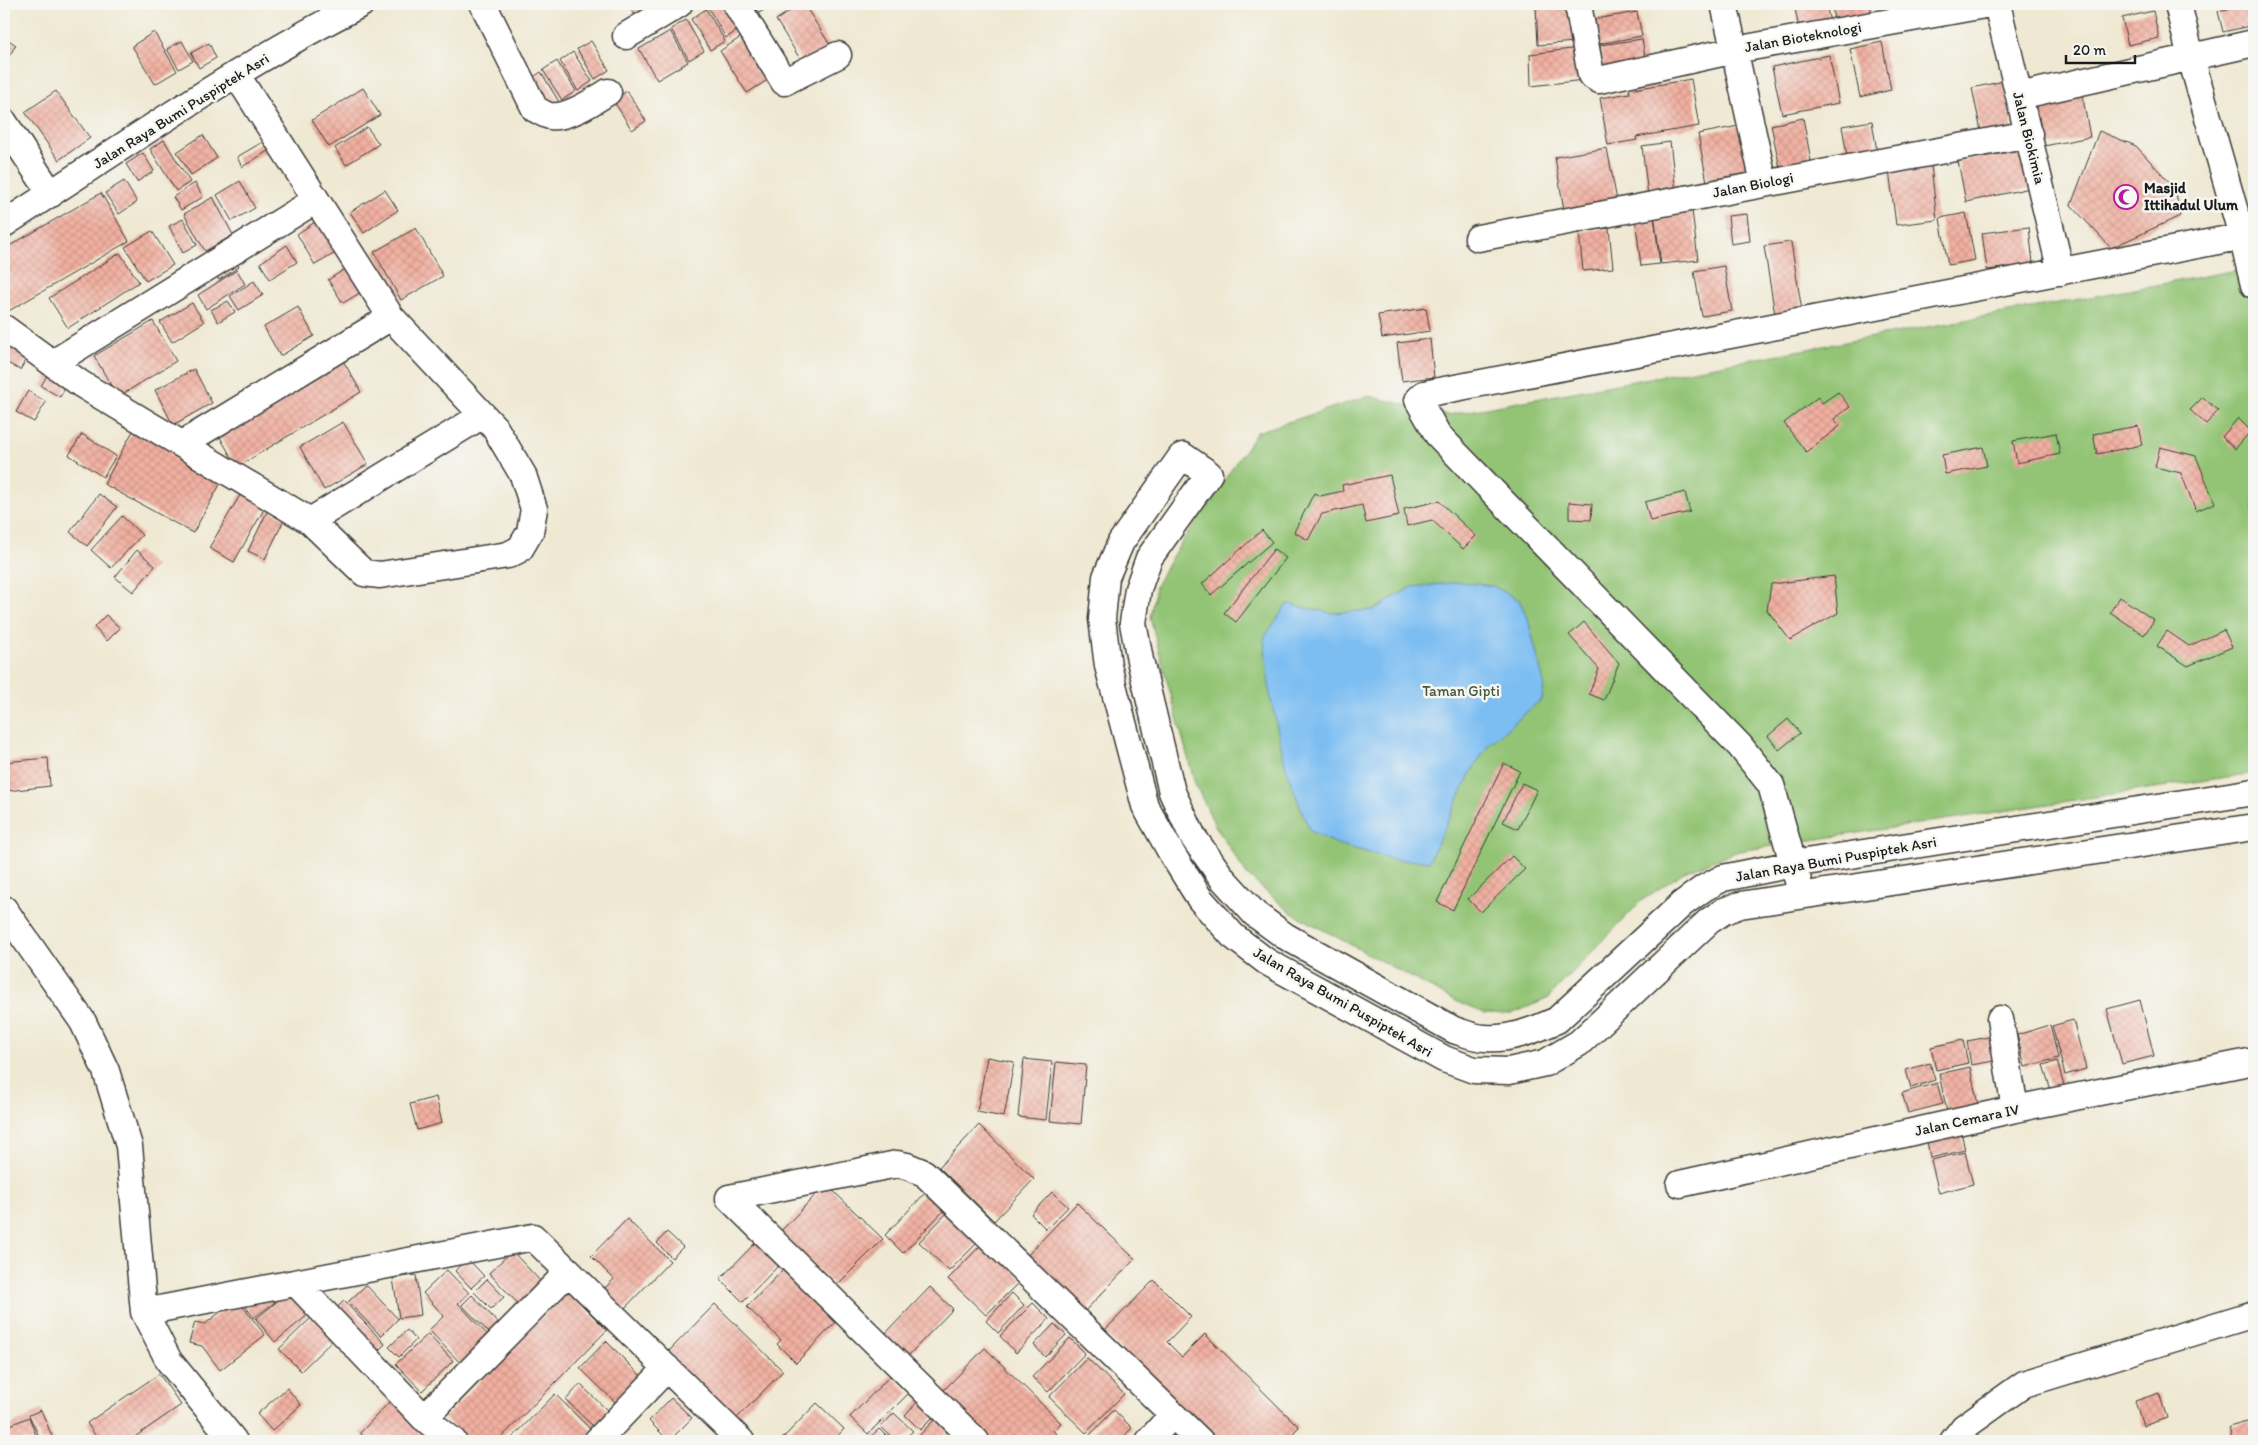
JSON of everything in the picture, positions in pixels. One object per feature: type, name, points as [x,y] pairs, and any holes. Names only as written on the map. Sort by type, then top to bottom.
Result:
[{"type":"street","name":"Jalan Raya Bumi Puspiptek Asri","points":[[4,224],[236,74],[327,21],[361,4]]},
{"type":"street","points":[[483,4],[535,109],[550,116],[559,115],[584,106],[608,92]]},
{"type":"street","points":[[626,36],[679,4]]},
{"type":"street","points":[[736,4],[784,82],[838,55]]},
{"type":"street","name":"Jalan Bioteknologi","points":[[1576,4],[1579,10],[1591,75],[1597,80],[1735,50],[1990,4]]},
{"type":"street","name":"Jalan Bioteknologi","points":[[1724,4],[1764,183]]},
{"type":"street","name":"Jalan Biokimia","points":[[1997,4],[2062,272]]},
{"type":"street","points":[[2178,4],[2191,58],[2248,235],[2254,285]]},
{"type":"street","points":[[2019,96],[2254,43]]},
{"type":"street","points":[[4,328],[81,384],[310,521],[364,573],[380,576],[508,555],[520,549],[530,532],[534,509],[523,475],[495,428],[390,317],[236,74]]},
{"type":"street","points":[[4,122],[51,194]]},
{"type":"street","name":"Jalan Biologi","points":[[1478,238],[2029,134]]},
{"type":"street","points":[[53,363],[316,200]]},
{"type":"street","points":[[1802,896],[1771,785],[1740,746],[1438,435],[1418,400],[1424,394],[2248,235]]},
{"type":"street","points":[[182,444],[390,317]]},
{"type":"street","points":[[310,521],[483,416]]},
{"type":"street","name":"Jalan Raya Bumi Puspiptek Asri","points":[[2251,829],[1740,904],[1724,911],[1709,922],[1579,1043],[1545,1063],[1509,1071],[1474,1070],[1444,1059],[1267,962],[1233,936],[1200,899],[1145,806],[1108,666],[1102,619],[1106,577],[1121,542],[1181,457],[1208,474],[1149,558],[1138,589],[1133,623],[1172,792],[1194,837],[1223,878],[1255,914],[1285,936],[1454,1030],[1484,1038],[1510,1037],[1535,1030],[1557,1020],[1682,904],[1704,888],[1723,878],[1793,864],[2254,792]]},
{"type":"street","points":[[4,909],[82,1022],[106,1071],[128,1146],[144,1312],[169,1361],[234,1441]]},
{"type":"street","points":[[2000,1019],[2015,1109]]},
{"type":"street","name":"Jalan Cemara IV","points":[[1680,1184],[2015,1109],[2254,1061]]},
{"type":"street","points":[[976,1441],[729,1198],[897,1164],[924,1173],[1200,1441]]},
{"type":"street","points":[[144,1312],[533,1237],[741,1441]]},
{"type":"street","points":[[424,1418],[569,1271]]},
{"type":"street","points":[[296,1283],[424,1418],[453,1441]]},
{"type":"street","points":[[1953,1441],[1964,1427],[2024,1384],[2254,1314]]},
{"type":"street","points":[[597,1441],[667,1368]]},
{"type":"street","points":[[1149,1441],[1172,1415]]},
{"type":"green space","name":"Taman Gipti","points":[[2254,267],[2254,773],[1739,851],[1684,872],[1641,901],[1547,999],[1511,1014],[1484,1013],[1457,1002],[1290,912],[1247,875],[1216,827],[1195,784],[1150,618],[1156,586],[1173,555],[1257,432],[1369,396],[1448,415]]},
{"type":"water","points":[[1460,582],[1493,586],[1519,600],[1528,618],[1544,684],[1542,699],[1489,744],[1471,772],[1429,861],[1395,860],[1337,844],[1310,831],[1287,773],[1270,695],[1264,638],[1287,604],[1332,613],[1373,610],[1412,587]]},
{"type":"building","points":[[629,4],[661,4],[636,17]]},
{"type":"building","points":[[726,4],[741,28],[726,38],[707,6]]},
{"type":"building","points":[[754,4],[774,4],[759,13]]},
{"type":"building","points":[[804,4],[830,45],[802,62],[776,20]]},
{"type":"building","points":[[1794,4],[1826,4],[1831,27],[1800,33]]},
{"type":"building","points":[[1832,4],[1870,4],[1872,16],[1834,21]]},
{"type":"building","points":[[2254,4],[2254,25],[2223,32],[2218,11]]},
{"type":"building","points":[[1536,5],[1567,7],[1575,42],[1538,45]]},
{"type":"building","points":[[706,9],[725,41],[710,50],[691,19]]},
{"type":"building","points":[[2153,11],[2159,38],[2128,45],[2122,18]]},
{"type":"building","points":[[1637,12],[1642,36],[1598,44],[1595,19]]},
{"type":"building","points":[[686,20],[704,51],[689,60],[671,29]]},
{"type":"building","points":[[670,31],[688,62],[657,80],[639,49]]},
{"type":"building","points":[[154,32],[177,71],[155,84],[132,46]]},
{"type":"building","points":[[747,33],[774,76],[747,93],[720,51]]},
{"type":"building","points":[[4,37],[16,45],[4,64]]},
{"type":"building","points":[[1642,39],[1646,62],[1603,70],[1600,45]]},
{"type":"building","points":[[182,41],[193,61],[179,69],[167,49]]},
{"type":"building","points":[[591,41],[609,70],[595,79],[577,49]]},
{"type":"building","points":[[1882,42],[1891,90],[1860,97],[1850,49]]},
{"type":"building","points":[[209,43],[216,58],[199,68],[191,53]]},
{"type":"building","points":[[1579,48],[1584,80],[1531,86],[1530,54]]},
{"type":"building","points":[[573,52],[592,81],[578,91],[560,61]]},
{"type":"building","points":[[1829,55],[1839,103],[1782,114],[1772,67]]},
{"type":"building","points":[[557,61],[576,91],[562,100],[543,70]]},
{"type":"building","points":[[541,72],[559,102],[545,111],[526,82]]},
{"type":"building","points":[[1691,79],[1699,126],[1636,137],[1637,140],[1608,145],[1600,98],[1630,93],[1629,90]]},
{"type":"building","points":[[2004,81],[2013,129],[1982,136],[1972,88]]},
{"type":"building","points":[[363,88],[380,115],[329,147],[312,120]]},
{"type":"building","points":[[56,91],[90,138],[59,160],[25,112]]},
{"type":"building","points":[[627,91],[646,121],[632,130],[613,100]]},
{"type":"building","points":[[2082,93],[2090,137],[2044,146],[2036,101]]},
{"type":"building","points":[[1803,118],[1812,166],[1781,173],[1771,125]]},
{"type":"building","points":[[1872,121],[1878,158],[1848,162],[1842,126]]},
{"type":"building","points":[[1749,124],[1758,171],[1707,182],[1698,134]]},
{"type":"building","points":[[367,127],[379,144],[346,165],[335,148]]},
{"type":"building","name":"Masjid Ittihadul Ulum","points":[[2099,131],[2136,146],[2175,188],[2180,216],[2111,248],[2071,205]]},
{"type":"building","points":[[203,135],[217,158],[191,175],[177,152]]},
{"type":"building","points":[[164,140],[190,182],[176,191],[150,149]]},
{"type":"building","points":[[266,140],[271,149],[242,167],[237,157]]},
{"type":"building","points":[[1670,142],[1676,192],[1648,196],[1642,146]]},
{"type":"building","points":[[1607,148],[1618,206],[1565,216],[1555,157]]},
{"type":"building","points":[[2020,150],[2030,188],[1966,202],[1958,161]]},
{"type":"building","points":[[143,153],[154,171],[137,182],[126,164]]},
{"type":"building","points":[[1931,165],[1937,220],[1896,225],[1889,170]]},
{"type":"building","points":[[124,181],[137,202],[119,214],[105,193]]},
{"type":"building","points":[[240,181],[255,208],[232,221],[217,195]]},
{"type":"building","points":[[195,183],[203,197],[181,210],[173,197]]},
{"type":"building","points":[[385,190],[398,210],[364,233],[350,212]]},
{"type":"building","points":[[101,193],[129,241],[7,312],[4,306],[4,249]]},
{"type":"building","points":[[213,197],[233,235],[205,251],[184,214]]},
{"type":"building","points":[[1692,210],[1698,260],[1661,264],[1654,215]]},
{"type":"building","points":[[1966,213],[1975,260],[1948,265],[1940,218]]},
{"type":"building","points":[[1747,214],[1750,241],[1731,244],[1728,216]]},
{"type":"building","points":[[1654,215],[1660,264],[1641,266],[1635,217]]},
{"type":"building","points":[[183,219],[197,245],[183,253],[169,226]]},
{"type":"building","points":[[318,220],[337,252],[315,265],[297,234]]},
{"type":"building","points":[[2029,227],[2033,264],[1987,270],[1982,233]]},
{"type":"building","points":[[416,228],[443,276],[401,300],[374,252]]},
{"type":"building","points":[[1609,228],[1613,268],[1583,271],[1579,232]]},
{"type":"building","points":[[152,231],[173,265],[146,281],[125,247]]},
{"type":"building","points":[[1791,242],[1802,311],[1775,315],[1764,246]]},
{"type":"building","points":[[287,245],[297,262],[270,279],[260,263]]},
{"type":"building","points":[[120,253],[139,282],[68,328],[49,298]]},
{"type":"building","points":[[232,257],[239,267],[219,280],[212,270]]},
{"type":"building","points":[[1724,266],[1732,311],[1702,316],[1694,271]]},
{"type":"building","points":[[348,267],[363,291],[343,303],[328,280]]},
{"type":"building","points":[[237,270],[245,284],[206,309],[198,295]]},
{"type":"building","points":[[254,281],[263,295],[239,310],[230,296]]},
{"type":"building","points":[[228,301],[235,312],[218,322],[211,310]]},
{"type":"building","points":[[192,303],[204,322],[172,342],[160,322]]},
{"type":"building","points":[[298,307],[314,336],[280,356],[264,327]]},
{"type":"building","points":[[1426,308],[1430,331],[1382,338],[1378,315]]},
{"type":"building","points":[[153,321],[176,361],[118,397],[94,356]]},
{"type":"building","points":[[4,338],[30,353],[20,370],[4,361]]},
{"type":"building","points":[[1430,339],[1434,377],[1402,381],[1397,343]]},
{"type":"building","points":[[341,357],[361,392],[237,467],[217,432]]},
{"type":"building","points":[[194,369],[212,403],[173,425],[155,390]]},
{"type":"building","points":[[49,372],[68,383],[60,397],[41,386]]},
{"type":"building","points":[[28,391],[46,402],[34,422],[16,412]]},
{"type":"building","points":[[1838,392],[1850,407],[1834,419],[1840,426],[1806,452],[1784,423],[1818,397],[1822,403]]},
{"type":"building","points":[[2203,397],[2218,411],[2206,424],[2190,410]]},
{"type":"building","points":[[2238,418],[2251,431],[2235,449],[2222,437]]},
{"type":"building","points":[[343,422],[368,464],[324,490],[300,447]]},
{"type":"building","points":[[2138,426],[2142,445],[2097,454],[2093,434]]},
{"type":"building","points":[[134,429],[223,479],[193,533],[104,484]]},
{"type":"building","points":[[2056,433],[2060,454],[2017,463],[2013,441]]},
{"type":"building","points":[[82,434],[116,456],[103,477],[69,455]]},
{"type":"building","points":[[1983,447],[1987,466],[1945,474],[1942,455]]},
{"type":"building","points":[[2160,447],[2196,456],[2215,503],[2196,511],[2181,473],[2155,467]]},
{"type":"building","points":[[1390,475],[1399,516],[1366,523],[1362,505],[1322,514],[1308,540],[1294,532],[1314,493],[1320,496],[1343,491],[1342,485]]},
{"type":"building","points":[[243,490],[267,504],[234,562],[209,548]]},
{"type":"building","points":[[1685,492],[1690,512],[1650,521],[1645,502]]},
{"type":"building","points":[[99,494],[117,507],[87,546],[70,532]]},
{"type":"building","points":[[1439,501],[1476,536],[1463,549],[1432,520],[1407,526],[1404,509]]},
{"type":"building","points":[[1569,502],[1592,504],[1591,520],[1569,519]]},
{"type":"building","points":[[268,510],[285,518],[265,559],[248,551]]},
{"type":"building","points":[[122,516],[142,535],[111,568],[91,550]]},
{"type":"building","points":[[1262,530],[1272,542],[1211,595],[1202,584]]},
{"type":"building","points":[[1274,549],[1286,558],[1236,622],[1224,613]]},
{"type":"building","points":[[137,550],[155,566],[133,592],[115,577]]},
{"type":"building","points":[[1834,576],[1838,613],[1790,640],[1767,610],[1771,584]]},
{"type":"building","points":[[2120,597],[2154,620],[2144,635],[2110,612]]},
{"type":"building","points":[[106,615],[120,628],[107,641],[94,627]]},
{"type":"building","points":[[1584,622],[1619,663],[1604,700],[1589,694],[1599,669],[1569,635]]},
{"type":"building","points":[[2224,630],[2232,647],[2188,666],[2157,646],[2167,631],[2189,646]]},
{"type":"building","points":[[1788,719],[1800,733],[1779,750],[1768,736]]},
{"type":"building","points":[[48,758],[50,786],[7,791],[4,762]]},
{"type":"building","points":[[1504,763],[1520,771],[1453,910],[1437,902]]},
{"type":"building","points":[[1522,783],[1537,790],[1518,829],[1503,822]]},
{"type":"building","points":[[1512,856],[1525,869],[1481,912],[1468,899]]},
{"type":"building","points":[[2140,1000],[2154,1056],[2122,1064],[2107,1009]]},
{"type":"building","points":[[2073,1020],[2086,1069],[2065,1075],[2052,1026]]},
{"type":"building","points":[[2050,1025],[2058,1058],[2025,1067],[2017,1035]]},
{"type":"building","points":[[1989,1037],[1994,1061],[1971,1065],[1967,1041]]},
{"type":"building","points":[[1963,1040],[1968,1063],[1936,1070],[1931,1047]]},
{"type":"building","points":[[987,1057],[1014,1062],[1004,1117],[977,1112]]},
{"type":"building","points":[[1024,1059],[1052,1062],[1046,1120],[1018,1117]]},
{"type":"building","points":[[2057,1061],[2064,1086],[2051,1090],[2043,1065]]},
{"type":"building","points":[[1056,1062],[1086,1065],[1081,1124],[1050,1121]]},
{"type":"building","points":[[1930,1063],[1935,1080],[1911,1088],[1906,1070]]},
{"type":"building","points":[[1970,1067],[1978,1105],[1947,1112],[1939,1074]]},
{"type":"building","points":[[1937,1083],[1943,1104],[1908,1113],[1902,1093]]},
{"type":"building","points":[[436,1097],[442,1123],[417,1130],[410,1104]]},
{"type":"building","points":[[979,1125],[1034,1179],[994,1221],[939,1167]]},
{"type":"building","points":[[1960,1127],[1965,1150],[1930,1158],[1926,1135]]},
{"type":"building","points":[[1965,1152],[1973,1184],[1939,1193],[1931,1160]]},
{"type":"building","points":[[826,1184],[883,1239],[836,1286],[780,1232]]},
{"type":"building","points":[[932,1186],[950,1204],[903,1253],[885,1235]]},
{"type":"building","points":[[1052,1192],[1068,1207],[1046,1229],[1031,1214]]},
{"type":"building","points":[[1077,1203],[1135,1259],[1082,1314],[1025,1258]]},
{"type":"building","points":[[953,1207],[983,1237],[949,1271],[919,1242]]},
{"type":"building","points":[[627,1219],[670,1261],[623,1310],[603,1290],[614,1279],[591,1256]]},
{"type":"building","points":[[667,1232],[683,1247],[672,1258],[657,1243]]},
{"type":"building","points":[[759,1239],[782,1262],[743,1302],[720,1279]]},
{"type":"building","points":[[984,1242],[1022,1279],[986,1315],[948,1279]]},
{"type":"building","points":[[512,1251],[546,1287],[523,1309],[489,1273]]},
{"type":"building","points":[[467,1258],[484,1276],[471,1288],[455,1271]]},
{"type":"building","points":[[788,1265],[838,1320],[796,1363],[777,1344],[781,1340],[747,1307]]},
{"type":"building","points":[[447,1270],[469,1293],[458,1303],[492,1340],[464,1367],[429,1330],[444,1316],[423,1293]]},
{"type":"building","points":[[416,1275],[421,1315],[399,1318],[393,1278]]},
{"type":"building","points":[[487,1279],[504,1297],[491,1309],[474,1292]]},
{"type":"building","points":[[1154,1280],[1191,1317],[1167,1342],[1182,1357],[1205,1334],[1299,1427],[1285,1441],[1215,1441],[1103,1332]]},
{"type":"building","points":[[366,1285],[398,1319],[381,1336],[348,1302]]},
{"type":"building","points":[[930,1287],[953,1309],[907,1357],[884,1335]]},
{"type":"building","points":[[291,1290],[310,1313],[275,1342],[256,1319]]},
{"type":"building","points":[[266,1291],[275,1302],[254,1318],[246,1307]]},
{"type":"building","points":[[568,1291],[607,1330],[498,1441],[469,1441],[444,1418]]},
{"type":"building","points":[[1012,1293],[1024,1305],[998,1333],[986,1321]]},
{"type":"building","points":[[472,1295],[502,1327],[492,1336],[462,1305]]},
{"type":"building","points":[[237,1299],[265,1335],[220,1370],[202,1346],[189,1343],[195,1322],[205,1324]]},
{"type":"building","points":[[344,1301],[385,1344],[373,1356],[332,1312]]},
{"type":"building","points":[[1033,1303],[1049,1319],[1016,1353],[1000,1336]]},
{"type":"building","points":[[715,1304],[783,1371],[734,1421],[667,1353]]},
{"type":"building","points":[[315,1314],[336,1337],[301,1371],[279,1349]]},
{"type":"building","points":[[1054,1324],[1066,1335],[1045,1357],[1034,1345]]},
{"type":"building","points":[[407,1330],[416,1340],[399,1357],[389,1347]]},
{"type":"building","points":[[428,1334],[453,1361],[422,1391],[396,1364]]},
{"type":"building","points":[[1070,1338],[1085,1353],[1048,1392],[1032,1377]]},
{"type":"building","points":[[606,1341],[641,1376],[615,1402],[580,1368]]},
{"type":"building","points":[[985,1348],[1061,1423],[1053,1431],[1064,1441],[988,1441],[940,1394]]},
{"type":"building","points":[[1087,1358],[1124,1394],[1086,1433],[1049,1397]]},
{"type":"building","points":[[159,1374],[181,1405],[129,1441],[99,1441],[87,1423]]},
{"type":"building","points":[[891,1375],[909,1393],[868,1434],[850,1417]]},
{"type":"building","points":[[580,1384],[609,1412],[594,1427],[566,1400]]},
{"type":"building","points":[[287,1388],[301,1405],[272,1431],[257,1414]]},
{"type":"building","points":[[2159,1393],[2167,1418],[2143,1426],[2135,1401]]},
{"type":"building","points":[[555,1394],[592,1431],[582,1441],[509,1441]]},
{"type":"building","points":[[922,1397],[938,1412],[920,1430],[905,1415]]},
{"type":"building","points":[[671,1398],[692,1418],[669,1441],[649,1421]]},
{"type":"building","points":[[392,1399],[437,1441],[369,1441],[360,1433]]},
{"type":"building","points":[[817,1403],[844,1429],[833,1441],[780,1441]]},
{"type":"building","points":[[41,1410],[54,1441],[41,1441],[29,1415]]},
{"type":"building","points":[[1114,1410],[1132,1428],[1119,1441],[1089,1441],[1086,1439]]},
{"type":"building","points":[[894,1413],[913,1431],[902,1441],[896,1441],[881,1427]]},
{"type":"building","points":[[938,1416],[951,1428],[938,1441],[914,1441]]},
{"type":"building","points":[[29,1417],[38,1441],[4,1441],[4,1428]]},
{"type":"building","points":[[2254,1420],[2254,1441],[2232,1441],[2229,1427]]},
{"type":"building","points":[[879,1429],[891,1441],[870,1441],[868,1439]]},
{"type":"place","name":"Masjid Ittihadul Ulum","points":[[2126,197]]}]
